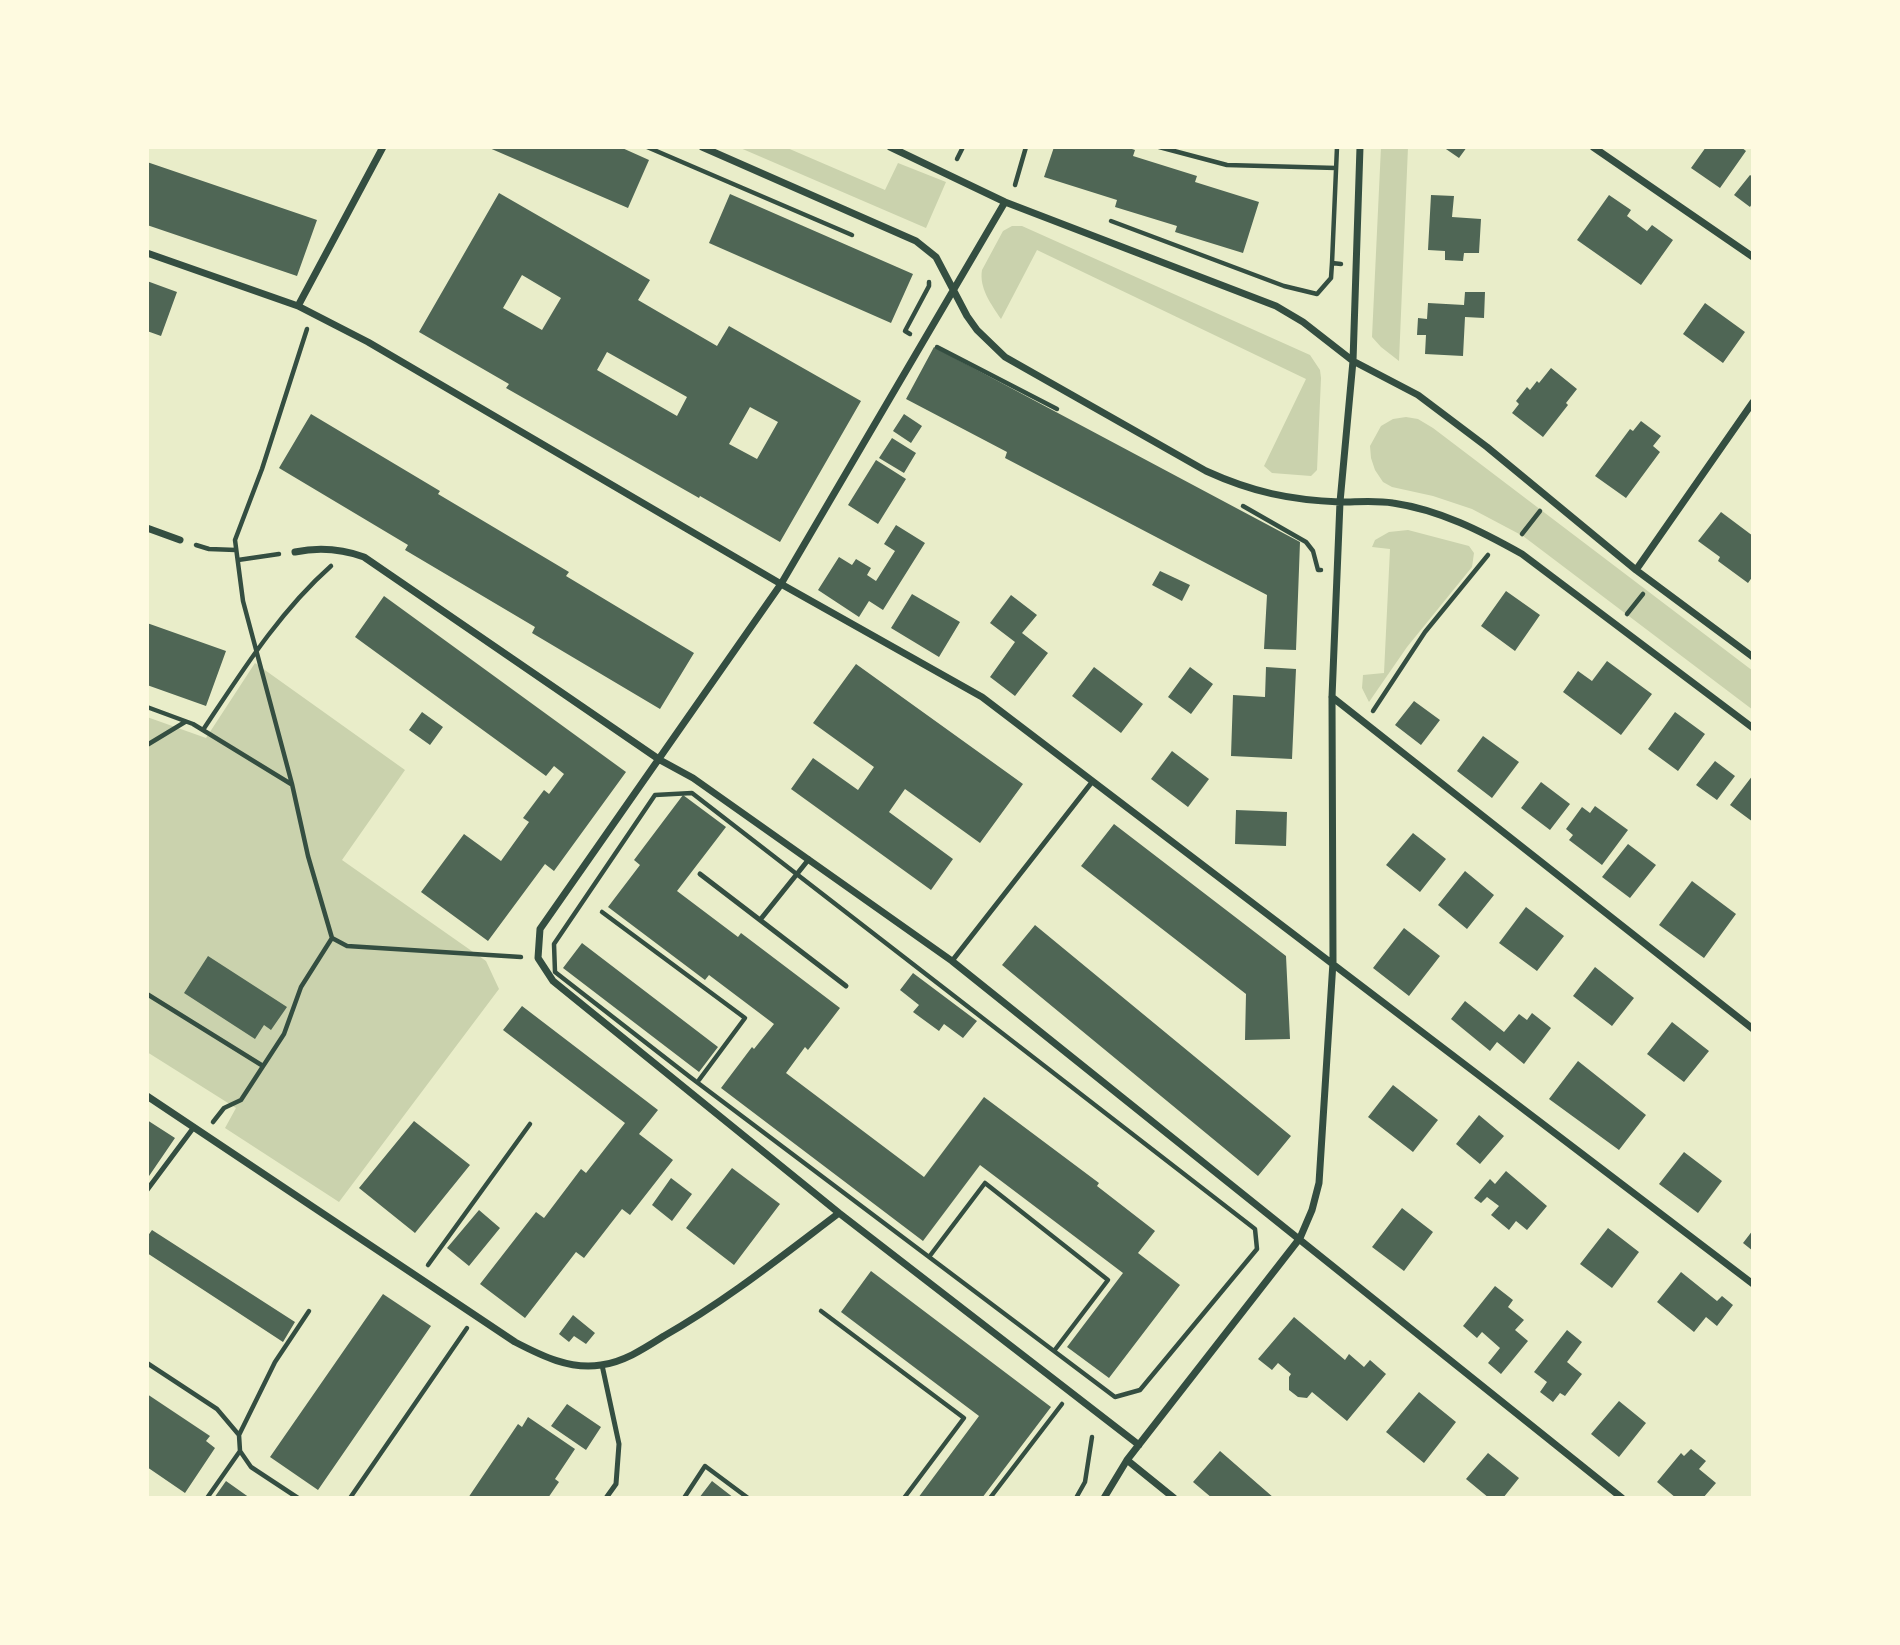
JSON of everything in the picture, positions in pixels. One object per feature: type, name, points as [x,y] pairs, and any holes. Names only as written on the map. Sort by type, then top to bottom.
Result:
[{"type":"street","points":[[298,306],[383,147]]},
{"type":"street","points":[[702,147],[916,241],[936,257],[976,330],[1005,356],[1206,471],[1234,484],[1275,496],[1340,502],[1392,503],[1454,520],[1500,541],[1753,728]]},
{"type":"street","points":[[890,147],[1005,202],[1276,306],[1303,322],[1353,361],[1418,395],[1487,447],[1636,570],[1753,657]]},
{"type":"street","points":[[1104,1498],[1127,1460],[1300,1238],[1312,1210],[1319,1183],[1333,962],[1332,696],[1340,502],[1353,361],[1360,147]]},
{"type":"street","points":[[1593,147],[1753,257]]},
{"type":"street","points":[[1005,202],[781,584],[540,929],[538,958],[553,981],[839,1213],[1139,1445]]},
{"type":"street","points":[[147,253],[298,306],[368,342],[781,584],[982,697],[1753,1284]]},
{"type":"street","points":[[1636,570],[1753,402]]},
{"type":"street","points":[[147,528],[180,540]]},
{"type":"street","points":[[295,552],[311,548],[348,551],[364,557],[809,859],[952,961],[1622,1498]]},
{"type":"street","points":[[1332,696],[1753,1030]]},
{"type":"street","points":[[147,1096],[515,1342],[558,1362],[579,1366],[602,1365],[631,1356],[738,1289],[839,1213]]},
{"type":"street","points":[[1127,1460],[1174,1498]]},
{"type":"lane","points":[[952,961],[1092,782]]},
{"type":"lane","points":[[760,920],[809,859]]},
{"type":"lane","points":[[700,874],[846,986]]},
{"type":"lane","points":[[147,1191],[194,1127]]},
{"type":"lane","points":[[602,1365],[619,1444],[616,1484],[606,1498]]},
{"type":"path","points":[[647,147],[863,240]]},
{"type":"path","points":[[957,159],[963,147]]},
{"type":"path","points":[[1015,185],[1026,147]]},
{"type":"path","points":[[1159,147],[1227,165],[1336,168]]},
{"type":"path","points":[[1105,219],[1284,286],[1317,294],[1331,278],[1337,147]]},
{"type":"path","points":[[948,155],[969,164]]},
{"type":"path","points":[[1003,180],[1028,190]]},
{"type":"path","points":[[1332,263],[1356,265]]},
{"type":"path","points":[[930,275],[929,286],[905,331],[1057,410]]},
{"type":"path","points":[[312,313],[262,469],[235,540],[243,601],[292,784],[308,856],[332,938],[347,946],[538,958]]},
{"type":"path","points":[[1511,548],[1550,499]]},
{"type":"path","points":[[1233,500],[1306,542],[1313,551],[1318,570],[1337,570]]},
{"type":"path","points":[[180,540],[209,549],[236,550]]},
{"type":"path","points":[[1365,723],[1425,632],[1500,541]]},
{"type":"path","points":[[203,730],[256,650],[318,577],[348,551]]},
{"type":"path","points":[[238,560],[295,552]]},
{"type":"path","points":[[1618,626],[1652,582]]},
{"type":"path","points":[[147,707],[203,730],[292,784]]},
{"type":"path","points":[[147,745],[186,722]]},
{"type":"path","points":[[692,793],[797,874],[1255,1229],[1257,1248],[1140,1390],[1115,1397],[555,972],[554,944],[655,795],[692,793]]},
{"type":"path","points":[[601,912],[745,1018],[690,1092]]},
{"type":"path","points":[[204,1134],[224,1108],[241,1100],[284,1034],[301,987],[332,938]]},
{"type":"path","points":[[147,994],[263,1066]]},
{"type":"path","points":[[418,1278],[530,1124]]},
{"type":"path","points":[[929,1257],[985,1182],[1108,1280],[1054,1351]]},
{"type":"path","points":[[298,1498],[251,1467],[240,1451],[239,1435],[275,1362],[309,1311]]},
{"type":"path","points":[[821,1311],[964,1418],[904,1498]]},
{"type":"path","points":[[350,1498],[476,1316]]},
{"type":"path","points":[[147,1363],[217,1409],[239,1435]]},
{"type":"path","points":[[990,1498],[1071,1393]]},
{"type":"path","points":[[1076,1498],[1085,1482],[1092,1437]]},
{"type":"path","points":[[207,1498],[240,1451]]},
{"type":"path","points":[[684,1498],[705,1466],[748,1498]]},
{"type":"green space","points":[[738,147],[785,147],[885,190],[898,163],[946,182],[926,228]]},
{"type":"green space","points":[[1381,147],[1408,147],[1399,361],[1372,337]]},
{"type":"green space","points":[[1012,226],[1022,226],[1310,355],[1320,370],[1321,378],[1317,470],[1311,476],[1272,473],[1264,466],[1306,379],[1037,250],[1001,319],[984,289],[982,270],[1003,231]]},
{"type":"green space","points":[[1393,419],[1418,419],[1433,428],[1753,671],[1753,710],[1523,536],[1472,509],[1433,496],[1392,487],[1383,482],[1375,470],[1370,446],[1381,426]]},
{"type":"green space","points":[[1408,530],[1469,546],[1474,553],[1472,567],[1407,647],[1369,702],[1362,688],[1363,675],[1384,673],[1390,549],[1372,547],[1375,540],[1389,532]]},
{"type":"green space","points":[[255,663],[405,770],[342,860],[486,961],[499,989],[339,1202],[225,1128],[236,1108],[147,1052],[147,717],[206,738]]},
{"type":"building","points":[[487,147],[620,147],[649,160],[628,208]]},
{"type":"building","points":[[1054,147],[1126,147],[1135,150],[1133,156],[1197,176],[1195,182],[1259,202],[1243,253],[1175,232],[1177,226],[1115,207],[1117,200],[1044,177]]},
{"type":"building","points":[[1443,147],[1467,147],[1459,158]]},
{"type":"building","points":[[1706,147],[1741,147],[1746,151],[1720,188],[1691,168]]},
{"type":"building","points":[[147,162],[317,220],[297,276],[147,225]]},
{"type":"building","points":[[1750,175],[1753,177],[1753,202],[1750,207],[1734,195]]},
{"type":"building","points":[[499,193],[650,280],[638,300],[717,346],[729,326],[861,401],[780,542],[506,388],[509,384],[419,332]],"holes":[[[522,275],[561,298],[542,330],[503,308]],[[607,352],[687,397],[677,416],[597,370]],[[750,407],[778,422],[757,459],[729,444]]]},
{"type":"building","points":[[730,194],[913,274],[891,323],[709,243]]},
{"type":"building","points":[[1431,195],[1454,196],[1452,217],[1481,219],[1479,253],[1464,253],[1463,261],[1445,260],[1445,251],[1428,250]]},
{"type":"building","points":[[1609,195],[1631,210],[1627,216],[1647,231],[1652,225],[1673,240],[1641,285],[1577,240]]},
{"type":"building","points":[[147,281],[177,292],[161,336],[147,331]]},
{"type":"building","points":[[1465,292],[1485,292],[1484,318],[1465,317],[1463,356],[1425,354],[1426,335],[1417,335],[1418,318],[1427,319],[1428,303],[1464,305]]},
{"type":"building","points":[[1705,303],[1745,332],[1723,363],[1683,334]]},
{"type":"building","points":[[934,347],[1300,542],[1296,650],[1264,649],[1267,595],[1005,458],[1007,452],[906,399]]},
{"type":"building","points":[[1551,368],[1577,389],[1543,437],[1512,413],[1519,404],[1516,401],[1527,387],[1530,390],[1537,381],[1539,383]]},
{"type":"building","points":[[311,414],[440,491],[438,494],[569,572],[566,576],[694,653],[660,709],[532,633],[535,627],[405,550],[408,545],[279,468]]},
{"type":"building","points":[[904,414],[922,426],[911,443],[893,431]]},
{"type":"building","points":[[1641,421],[1661,436],[1653,446],[1660,452],[1626,498],[1595,476],[1630,429],[1633,431]]},
{"type":"building","points":[[892,438],[916,453],[904,473],[879,458]]},
{"type":"building","points":[[876,460],[906,479],[878,524],[848,505]]},
{"type":"building","points":[[1721,512],[1753,536],[1753,576],[1748,583],[1718,561],[1720,557],[1698,541]]},
{"type":"building","points":[[896,525],[925,543],[883,610],[869,601],[859,617],[818,590],[839,557],[852,565],[856,559],[871,568],[867,575],[876,581],[895,551],[884,544]]},
{"type":"building","points":[[1160,571],[1190,585],[1182,601],[1152,585]]},
{"type":"building","points":[[1506,591],[1540,615],[1515,651],[1481,626]]},
{"type":"building","points":[[912,594],[960,622],[939,657],[891,628]]},
{"type":"building","points":[[1011,595],[1037,615],[1022,633],[1048,653],[1015,696],[990,677],[1015,642],[990,623]]},
{"type":"building","points":[[384,596],[626,772],[554,871],[545,864],[488,941],[421,892],[464,834],[501,861],[529,822],[523,818],[544,790],[549,794],[564,774],[554,766],[546,776],[355,637]]},
{"type":"building","points":[[147,623],[226,651],[206,706],[147,685]]},
{"type":"building","points":[[1607,661],[1652,694],[1621,735],[1563,692],[1578,671],[1592,681]]},
{"type":"building","points":[[856,664],[1023,784],[980,843],[905,789],[889,812],[953,859],[931,890],[791,789],[813,758],[858,790],[874,767],[813,723]]},
{"type":"building","points":[[1094,667],[1143,704],[1121,733],[1072,696]]},
{"type":"building","points":[[1190,667],[1213,684],[1191,714],[1168,697]]},
{"type":"building","points":[[1266,667],[1296,669],[1292,759],[1231,756],[1233,695],[1265,697]]},
{"type":"building","points":[[1414,701],[1440,720],[1421,745],[1395,725]]},
{"type":"building","points":[[422,712],[443,727],[430,745],[409,730]]},
{"type":"building","points":[[1675,712],[1705,734],[1678,771],[1648,749]]},
{"type":"building","points":[[1483,736],[1519,762],[1492,798],[1457,771]]},
{"type":"building","points":[[1172,751],[1209,779],[1188,807],[1151,779]]},
{"type":"building","points":[[1715,761],[1735,776],[1717,800],[1696,785]]},
{"type":"building","points":[[1753,775],[1753,822],[1730,805]]},
{"type":"building","points":[[1541,782],[1570,804],[1550,830],[1521,808]]},
{"type":"building","points":[[683,795],[726,827],[677,891],[738,937],[741,933],[840,1008],[808,1050],[805,1047],[786,1073],[924,1177],[984,1097],[1099,1183],[1097,1186],[1155,1231],[1138,1253],[1180,1285],[1109,1378],[1067,1347],[1123,1273],[980,1165],[923,1241],[721,1088],[752,1047],[754,1049],[774,1024],[709,975],[705,980],[608,907],[640,865],[634,860]]},
{"type":"building","points":[[1595,806],[1628,830],[1602,865],[1569,840],[1573,835],[1566,829],[1582,807],[1590,813]]},
{"type":"building","points":[[1236,810],[1287,812],[1286,846],[1235,844]]},
{"type":"building","points":[[1114,824],[1286,956],[1290,1039],[1245,1040],[1246,994],[1081,866]]},
{"type":"building","points":[[1413,833],[1446,859],[1420,892],[1386,865]]},
{"type":"building","points":[[1628,844],[1656,865],[1630,898],[1602,877]]},
{"type":"building","points":[[1465,871],[1494,895],[1467,929],[1438,905]]},
{"type":"building","points":[[1692,881],[1736,914],[1704,958],[1659,925]]},
{"type":"building","points":[[1526,907],[1564,936],[1537,971],[1499,943]]},
{"type":"building","points":[[1035,925],[1291,1136],[1258,1176],[1002,965]]},
{"type":"building","points":[[1404,928],[1440,956],[1409,996],[1373,968]]},
{"type":"building","points":[[582,943],[718,1047],[699,1072],[563,968]]},
{"type":"building","points":[[208,956],[287,1007],[271,1030],[264,1025],[255,1039],[184,993]]},
{"type":"building","points":[[1595,967],[1634,998],[1612,1026],[1573,996]]},
{"type":"building","points":[[913,973],[977,1021],[963,1038],[944,1024],[939,1031],[913,1012],[919,1005],[900,990]]},
{"type":"building","points":[[1465,1001],[1504,1032],[1519,1014],[1527,1020],[1532,1013],[1551,1028],[1524,1064],[1497,1042],[1490,1051],[1451,1019]]},
{"type":"building","points":[[522,1006],[658,1110],[639,1134],[673,1160],[630,1215],[622,1209],[584,1258],[576,1252],[525,1318],[480,1284],[536,1212],[544,1218],[581,1169],[586,1173],[625,1123],[503,1030]]},
{"type":"building","points":[[1672,1022],[1709,1051],[1684,1082],[1647,1054]]},
{"type":"building","points":[[1578,1061],[1646,1115],[1619,1150],[1549,1099]]},
{"type":"building","points":[[1393,1085],[1438,1120],[1413,1152],[1368,1117]]},
{"type":"building","points":[[1479,1115],[1504,1136],[1480,1164],[1456,1144]]},
{"type":"building","points":[[147,1120],[175,1138],[147,1179]]},
{"type":"building","points":[[414,1121],[470,1165],[415,1233],[359,1188]]},
{"type":"building","points":[[1684,1152],[1722,1181],[1698,1213],[1659,1184]]},
{"type":"building","points":[[732,1168],[780,1204],[734,1265],[686,1228]]},
{"type":"building","points":[[1506,1171],[1547,1206],[1527,1230],[1516,1221],[1509,1230],[1491,1215],[1499,1206],[1487,1197],[1481,1203],[1474,1198],[1490,1179],[1495,1184]]},
{"type":"building","points":[[671,1178],[692,1194],[672,1221],[652,1205]]},
{"type":"building","points":[[1402,1208],[1433,1232],[1404,1271],[1372,1247]]},
{"type":"building","points":[[479,1210],[500,1228],[469,1266],[447,1248]]},
{"type":"building","points":[[1608,1228],[1639,1252],[1612,1288],[1580,1264]]},
{"type":"building","points":[[152,1230],[295,1322],[283,1342],[147,1253],[147,1237]]},
{"type":"building","points":[[1753,1230],[1753,1251],[1743,1243]]},
{"type":"building","points":[[871,1271],[1051,1407],[982,1498],[918,1498],[979,1416],[841,1312]]},
{"type":"building","points":[[1681,1272],[1717,1301],[1722,1296],[1733,1305],[1717,1326],[1706,1317],[1694,1332],[1657,1302]]},
{"type":"building","points":[[1495,1286],[1513,1300],[1508,1307],[1524,1320],[1515,1330],[1528,1341],[1501,1374],[1488,1363],[1500,1348],[1482,1332],[1477,1338],[1463,1326]]},
{"type":"building","points":[[383,1294],[431,1326],[318,1490],[270,1457]]},
{"type":"building","points":[[573,1315],[595,1333],[586,1344],[574,1336],[569,1342],[559,1334]]},
{"type":"building","points":[[1294,1317],[1345,1360],[1349,1354],[1364,1367],[1370,1360],[1386,1374],[1347,1421],[1312,1392],[1307,1398],[1298,1397],[1289,1390],[1291,1374],[1278,1363],[1272,1370],[1258,1359]]},
{"type":"building","points":[[1567,1330],[1582,1342],[1567,1362],[1582,1374],[1565,1396],[1560,1393],[1553,1402],[1540,1392],[1547,1382],[1534,1372]]},
{"type":"building","points":[[1419,1392],[1456,1422],[1424,1463],[1386,1432]]},
{"type":"building","points":[[147,1394],[210,1436],[206,1441],[215,1448],[185,1493],[147,1467]]},
{"type":"building","points":[[1619,1401],[1646,1423],[1619,1457],[1591,1434]]},
{"type":"building","points":[[567,1404],[601,1427],[586,1450],[551,1426]]},
{"type":"building","points":[[528,1417],[575,1449],[555,1479],[559,1482],[548,1498],[468,1498],[518,1424],[522,1427]]},
{"type":"building","points":[[1691,1449],[1706,1461],[1699,1469],[1716,1483],[1703,1498],[1676,1498],[1657,1482],[1681,1453],[1684,1456]]},
{"type":"building","points":[[1220,1451],[1274,1498],[1212,1498],[1193,1482]]},
{"type":"building","points":[[1488,1453],[1519,1478],[1503,1498],[1489,1498],[1466,1479]]},
{"type":"building","points":[[226,1481],[250,1498],[214,1498]]},
{"type":"building","points":[[712,1481],[734,1498],[699,1498]]}]
